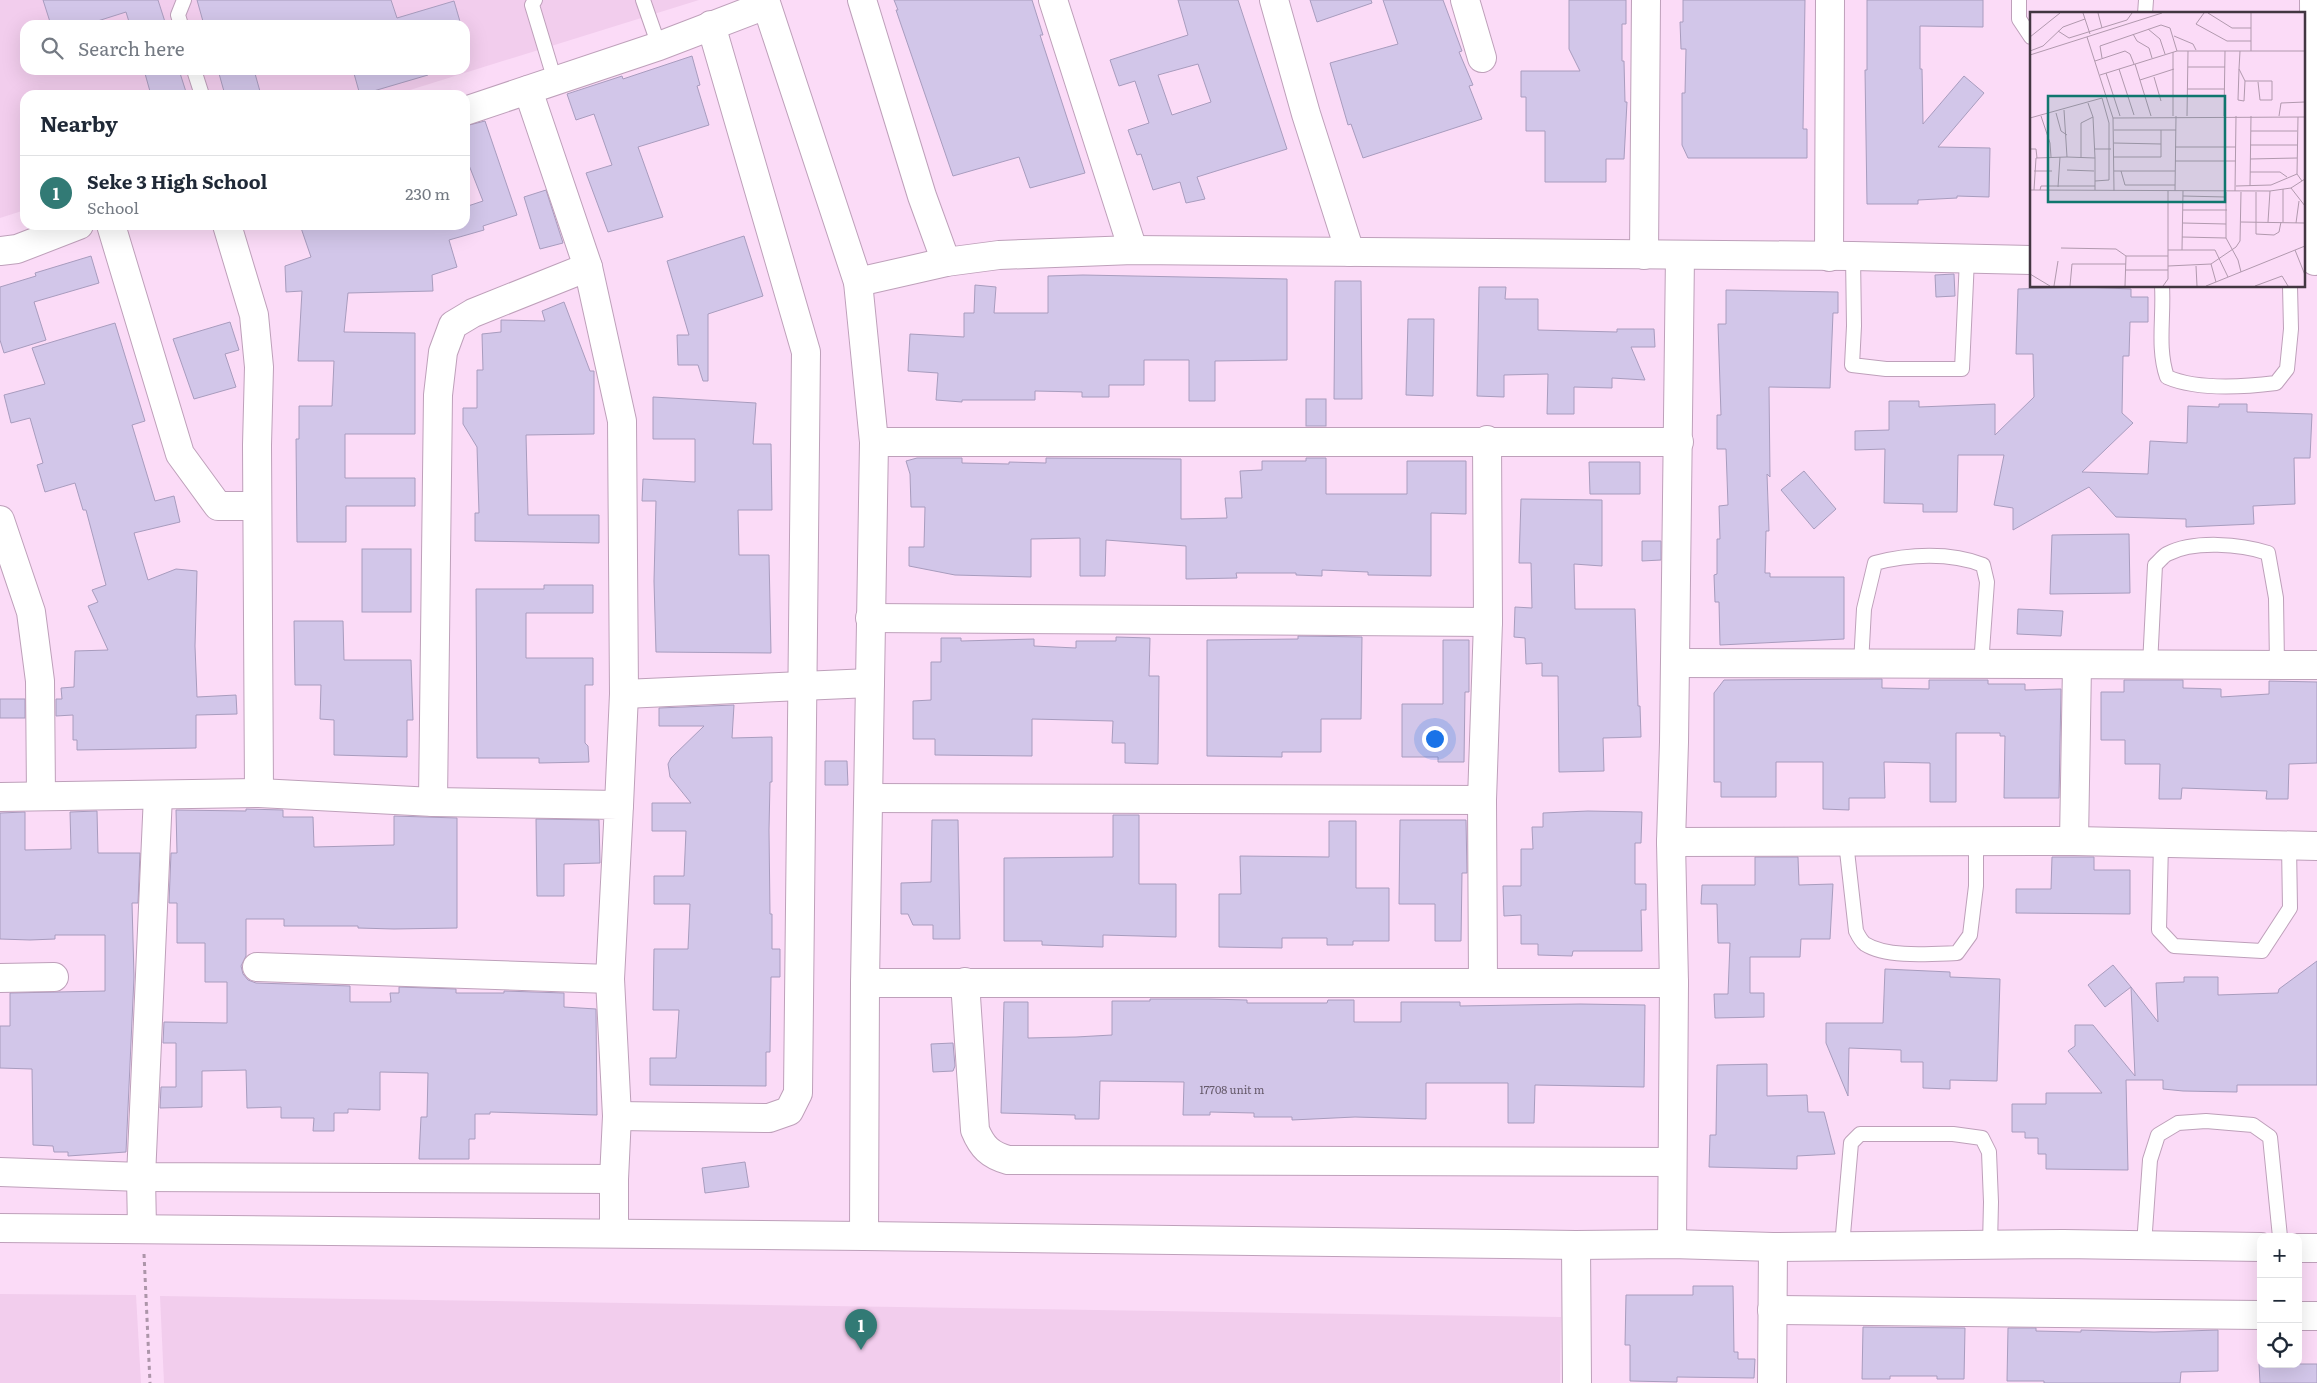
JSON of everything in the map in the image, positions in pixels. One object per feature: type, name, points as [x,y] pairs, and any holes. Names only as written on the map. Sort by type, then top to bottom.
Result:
[{"type":"street","points":[[862,0],[922,196],[946,262]]},
{"type":"street","points":[[1053,0],[1132,250]]},
{"type":"street","points":[[1274,0],[1306,114],[1350,252]]},
{"type":"street","points":[[1465,0],[1482,58]]},
{"type":"street","points":[[1644,255],[1646,0]]},
{"type":"street","points":[[1830,0],[1841,257]]},
{"type":"street","points":[[2312,261],[2314,0]]},
{"type":"street","points":[[470,109],[660,46],[766,2],[858,282],[874,442],[865,983],[864,1236]]},
{"type":"street","points":[[618,1116],[769,1118],[789,1111],[798,1093],[806,352],[711,25]]},
{"type":"street","points":[[528,90],[588,267],[622,421],[624,694],[610,979],[618,1116],[614,1179],[614,1233]]},
{"type":"street","points":[[0,251],[17,249],[66,230]]},
{"type":"street","points":[[113,230],[180,454],[218,506],[257,506]]},
{"type":"street","points":[[228,230],[254,314],[259,367],[257,506],[259,793]]},
{"type":"street","points":[[858,282],[946,262],[999,255],[1132,250],[2030,260]]},
{"type":"street","points":[[1672,1244],[1674,982],[1671,842],[1680,255]]},
{"type":"street","points":[[433,802],[438,395],[443,352],[453,325],[473,313],[588,267]]},
{"type":"street","points":[[874,442],[1487,440],[1678,442]]},
{"type":"street","points":[[1483,983],[1482,800],[1488,622],[1487,440]]},
{"type":"street","points":[[0,520],[31,612],[40,681],[41,796]]},
{"type":"street","points":[[870,618],[1488,622]]},
{"type":"street","points":[[1675,663],[2317,665]]},
{"type":"street","points":[[2074,841],[2077,665]]},
{"type":"street","points":[[624,694],[870,683]]},
{"type":"street","points":[[0,797],[259,793],[433,802],[619,805]]},
{"type":"street","points":[[142,1228],[141,1177],[158,795]]},
{"type":"street","points":[[868,798],[1482,800]]},
{"type":"street","points":[[1671,842],[2074,841],[2317,846]]},
{"type":"street","points":[[257,967],[610,979]]},
{"type":"street","points":[[0,978],[54,977]]},
{"type":"street","points":[[965,982],[975,1130],[981,1144],[993,1156],[1008,1160],[1672,1162]]},
{"type":"street","points":[[865,983],[1674,982]]},
{"type":"street","points":[[0,1172],[141,1177],[614,1179]]},
{"type":"street","points":[[0,1228],[614,1233],[1576,1245],[2144,1245],[2257,1247]]},
{"type":"street","points":[[1576,1245],[1577,1383]]},
{"type":"street","points":[[1772,1383],[1773,1246]]},
{"type":"street","points":[[2302,1248],[2317,1248]]},
{"type":"street","points":[[1772,1310],[2257,1315]]},
{"type":"street","points":[[2302,1316],[2317,1316]]},
{"type":"lane","points":[[180,20],[178,15],[184,0]]},
{"type":"lane","points":[[536,0],[532,5],[555,81]]},
{"type":"lane","points":[[643,0],[660,46]]},
{"type":"lane","points":[[2019,0],[2019,19],[2030,36]]},
{"type":"lane","points":[[196,75],[200,90]]},
{"type":"lane","points":[[1841,257],[1854,326],[1852,365],[1886,369],[1962,369],[1967,260]]},
{"type":"lane","points":[[2162,288],[2162,350],[2163,364],[2167,377],[2178,382],[2220,386],[2276,383],[2287,369],[2291,329],[2290,288]]},
{"type":"lane","points":[[2150,665],[2156,565],[2166,554],[2197,546],[2248,547],[2268,553],[2276,598],[2277,665]]},
{"type":"lane","points":[[1861,664],[1864,609],[1875,563],[1896,557],[1929,557],[1968,559],[1983,565],[1987,582],[1981,665]]},
{"type":"lane","points":[[1846,842],[1856,932],[1864,944],[1888,952],[1933,954],[1957,953],[1970,935],[1976,886],[1976,841]]},
{"type":"lane","points":[[2161,842],[2159,930],[2174,946],[2262,951],[2290,908],[2289,845]]},
{"type":"lane","points":[[2144,1245],[2150,1160],[2158,1135],[2178,1123],[2206,1120],[2253,1125],[2270,1137],[2280,1233]]},
{"type":"lane","points":[[1842,1246],[1851,1143],[1860,1134],[1953,1134],[1982,1138],[1989,1152],[1990,1245]]},
{"type":"path","points":[[142,1228],[150,1383]]},
{"type":"shaded area","points":[[0,0],[699,0],[470,71],[470,20],[20,20],[20,75],[458,75],[410,90],[20,90],[20,212],[0,218]]},
{"type":"shaded area","points":[[0,1294],[136,1295],[141,1383],[0,1383]]},
{"type":"shaded area","points":[[160,1296],[1561,1317],[1560,1383],[164,1383]]},
{"type":"building","points":[[43,0],[158,0],[164,20],[128,20],[126,12],[101,20],[49,20]]},
{"type":"building","points":[[197,0],[391,0],[397,18],[454,1],[460,20],[203,20]]},
{"type":"building","points":[[894,0],[1032,0],[1043,35],[1040,35],[1085,173],[1030,188],[1019,157],[953,176]]},
{"type":"building","points":[[1178,0],[1238,0],[1287,149],[1197,177],[1205,199],[1186,203],[1180,182],[1153,190],[1141,154],[1137,155],[1128,130],[1149,123],[1135,81],[1119,86],[1110,60],[1188,35]],"holes":[[[1198,64],[1211,102],[1172,115],[1158,75]]]},
{"type":"building","points":[[1310,0],[1371,0],[1372,3],[1317,22]]},
{"type":"building","points":[[1383,0],[1443,0],[1462,51],[1459,52],[1473,85],[1469,86],[1482,119],[1363,158],[1351,124],[1348,125],[1330,63],[1398,44]]},
{"type":"building","points":[[1569,0],[1626,0],[1626,24],[1622,24],[1622,61],[1624,61],[1625,102],[1627,102],[1624,159],[1606,159],[1606,182],[1545,182],[1545,131],[1526,131],[1526,97],[1521,97],[1521,71],[1580,71],[1569,49]]},
{"type":"building","points":[[1683,0],[1805,0],[1803,129],[1807,129],[1807,158],[1688,158],[1682,145],[1682,93],[1685,93],[1686,49],[1681,49],[1680,22],[1683,22]]},
{"type":"building","points":[[1867,0],[1983,0],[1983,27],[1920,26],[1920,69],[1922,69],[1923,124],[1964,76],[1984,93],[1938,147],[1990,148],[1989,197],[1957,196],[1957,198],[1918,200],[1918,204],[1867,204],[1865,70],[1867,70]]},
{"type":"building","points":[[692,56],[700,85],[697,86],[709,125],[638,147],[663,217],[608,232],[586,173],[612,165],[594,114],[576,120],[567,94],[622,76],[623,79]]},
{"type":"building","points":[[145,75],[181,75],[185,90],[150,90]]},
{"type":"building","points":[[219,75],[255,75],[260,90],[224,90]]},
{"type":"building","points":[[354,75],[428,75],[377,90],[359,90]]},
{"type":"building","points":[[485,121],[517,215],[483,226],[484,230],[449,240],[457,267],[432,275],[433,291],[348,293],[344,332],[415,333],[415,434],[345,434],[345,478],[415,478],[415,506],[346,506],[346,542],[297,542],[296,439],[299,439],[299,406],[332,406],[334,361],[298,361],[302,291],[286,292],[285,266],[311,257],[302,230],[470,230],[470,205],[483,201],[470,168],[470,125]]},
{"type":"building","points":[[546,190],[563,243],[540,249],[524,197]]},
{"type":"building","points":[[744,236],[763,296],[708,314],[708,381],[703,381],[698,365],[678,365],[677,335],[689,335],[667,261]]},
{"type":"building","points":[[91,256],[99,283],[34,302],[46,340],[4,353],[0,340],[0,287],[36,276],[35,273]]},
{"type":"building","points":[[1954,274],[1955,296],[1936,297],[1935,275]]},
{"type":"building","points":[[1048,276],[1287,279],[1287,360],[1215,361],[1215,401],[1189,401],[1189,360],[1144,360],[1144,385],[1109,385],[1109,397],[1082,397],[1082,392],[1035,391],[1035,400],[962,400],[962,402],[936,400],[938,373],[908,371],[910,334],[964,337],[964,313],[974,313],[975,285],[996,287],[994,313],[1048,313]]},
{"type":"building","points":[[1335,281],[1361,281],[1362,399],[1334,399]]},
{"type":"building","points":[[1479,287],[1506,287],[1505,299],[1538,299],[1538,330],[1617,332],[1617,329],[1654,329],[1655,347],[1631,347],[1645,380],[1612,378],[1612,388],[1574,387],[1574,414],[1547,414],[1548,374],[1504,375],[1504,397],[1477,396]]},
{"type":"building","points":[[2018,289],[2131,289],[2131,297],[2148,297],[2148,322],[2130,322],[2129,356],[2123,356],[2122,413],[2133,423],[2082,472],[2148,474],[2150,441],[2187,443],[2188,406],[2219,407],[2219,404],[2247,404],[2247,412],[2312,414],[2310,458],[2294,458],[2295,504],[2253,506],[2254,524],[2186,527],[2186,519],[2116,517],[2089,487],[2013,530],[2013,508],[1994,505],[2004,455],[1958,455],[1957,512],[1923,512],[1923,504],[1884,503],[1885,449],[1855,450],[1855,431],[1889,430],[1889,401],[1919,401],[1919,407],[1995,404],[1995,435],[2034,397],[2033,354],[2016,354]]},
{"type":"building","points":[[1726,290],[1838,292],[1838,313],[1833,313],[1830,388],[1769,387],[1770,477],[1767,474],[1769,531],[1766,531],[1765,573],[1770,573],[1770,577],[1844,577],[1844,639],[1720,645],[1719,602],[1715,602],[1714,575],[1717,574],[1717,539],[1720,539],[1719,506],[1728,505],[1726,449],[1717,449],[1717,415],[1721,415],[1718,324],[1726,324]]},
{"type":"building","points":[[564,302],[590,371],[594,371],[594,434],[526,435],[528,515],[599,515],[599,543],[475,541],[475,513],[479,513],[477,447],[463,424],[463,408],[477,408],[477,370],[483,370],[482,334],[501,332],[501,320],[545,321],[542,311]]},
{"type":"building","points":[[1408,319],[1434,319],[1433,396],[1406,395]]},
{"type":"building","points":[[230,322],[239,350],[225,354],[236,387],[194,399],[173,339]]},
{"type":"building","points":[[115,323],[145,421],[132,425],[155,501],[174,496],[180,522],[134,533],[148,580],[176,569],[197,571],[195,646],[197,697],[236,695],[237,714],[196,715],[196,748],[77,750],[77,740],[73,740],[73,715],[56,716],[56,699],[62,699],[61,688],[74,687],[75,651],[108,650],[88,606],[98,602],[92,590],[106,585],[86,510],[83,510],[75,483],[45,492],[37,465],[43,463],[30,418],[11,423],[4,395],[45,384],[32,348]]},
{"type":"building","points":[[653,397],[756,403],[753,444],[771,444],[772,510],[738,510],[739,555],[769,555],[771,653],[656,652],[654,581],[656,501],[642,501],[643,479],[695,482],[695,439],[653,439]]},
{"type":"building","points":[[1306,399],[1326,399],[1326,426],[1306,426]]},
{"type":"building","points":[[917,458],[962,458],[962,463],[1009,464],[1009,462],[1046,463],[1046,458],[1181,459],[1181,519],[1227,518],[1225,498],[1242,498],[1240,471],[1262,470],[1262,461],[1306,461],[1306,458],[1326,458],[1326,494],[1407,494],[1407,461],[1466,461],[1466,514],[1431,513],[1431,576],[1368,575],[1368,572],[1322,570],[1322,576],[1296,575],[1296,573],[1236,573],[1237,578],[1186,579],[1186,546],[1106,540],[1105,576],[1080,576],[1080,538],[1031,539],[1031,577],[955,575],[909,566],[909,547],[924,547],[925,507],[911,507],[910,474],[906,461]]},
{"type":"building","points":[[1589,462],[1640,462],[1640,494],[1590,494]]},
{"type":"building","points":[[1804,471],[1836,509],[1814,529],[1781,490]]},
{"type":"building","points":[[1521,499],[1602,500],[1602,566],[1574,564],[1575,609],[1635,609],[1638,706],[1640,706],[1641,737],[1603,738],[1604,771],[1559,772],[1558,676],[1542,676],[1542,663],[1526,664],[1525,638],[1514,637],[1515,607],[1532,608],[1531,563],[1519,563]]},
{"type":"building","points":[[2129,534],[2130,593],[2050,594],[2052,535]]},
{"type":"building","points":[[1642,541],[1661,541],[1661,560],[1642,561]]},
{"type":"building","points":[[362,549],[411,549],[411,612],[362,612]]},
{"type":"building","points":[[544,585],[593,585],[593,613],[526,613],[526,658],[593,658],[593,685],[585,685],[585,743],[588,746],[589,762],[539,763],[539,758],[477,758],[476,589],[544,589]]},
{"type":"building","points":[[2018,609],[2063,611],[2061,636],[2017,634]]},
{"type":"building","points":[[294,621],[343,621],[344,660],[411,660],[413,720],[407,720],[407,757],[334,755],[334,720],[320,719],[321,685],[295,685]]},
{"type":"building","points":[[1298,636],[1362,637],[1361,719],[1321,719],[1321,752],[1282,752],[1282,757],[1207,756],[1207,640],[1298,639]]},
{"type":"building","points":[[1116,637],[1150,638],[1149,676],[1159,676],[1158,764],[1125,763],[1125,743],[1112,743],[1113,721],[1032,719],[1032,756],[935,755],[935,739],[913,739],[913,701],[931,700],[931,662],[941,662],[941,638],[961,638],[961,641],[1034,639],[1034,646],[1076,648],[1076,641],[1116,641]]},
{"type":"building","points":[[1443,640],[1469,640],[1469,692],[1465,692],[1464,762],[1438,762],[1438,757],[1402,757],[1402,704],[1443,704]]},
{"type":"building","points":[[1882,679],[1882,688],[1929,689],[1929,680],[1988,680],[1988,684],[2025,684],[2025,690],[2061,689],[2059,798],[2004,798],[2005,736],[2000,736],[2000,733],[1956,733],[1956,802],[1930,802],[1930,763],[1884,762],[1885,798],[1849,798],[1849,810],[1823,809],[1823,762],[1776,762],[1776,797],[1721,797],[1721,782],[1714,782],[1714,693],[1724,680]]},
{"type":"building","points":[[2124,680],[2183,680],[2183,688],[2221,689],[2221,697],[2269,694],[2269,681],[2317,682],[2317,763],[2289,764],[2288,799],[2266,799],[2267,791],[2182,788],[2181,799],[2159,799],[2160,764],[2125,764],[2125,740],[2101,740],[2101,692],[2124,692]]},
{"type":"building","points":[[0,699],[25,699],[25,718],[0,718]]},
{"type":"building","points":[[734,705],[732,738],[772,737],[769,830],[770,914],[772,914],[772,949],[780,949],[780,977],[771,977],[770,1052],[766,1052],[766,1086],[650,1085],[650,1058],[676,1058],[679,1010],[653,1010],[654,949],[688,949],[690,904],[654,904],[654,876],[684,876],[686,831],[652,831],[652,803],[691,803],[670,777],[668,764],[671,758],[704,726],[659,726],[659,708]]},
{"type":"building","points":[[825,761],[847,761],[848,785],[825,785]]},
{"type":"building","points":[[246,809],[283,810],[283,817],[313,817],[314,847],[394,845],[394,816],[457,818],[457,928],[394,929],[358,928],[358,926],[284,926],[284,919],[246,919],[246,956],[241,966],[243,974],[248,980],[256,983],[350,986],[350,1002],[391,1002],[390,993],[399,993],[399,987],[456,989],[456,993],[504,993],[504,991],[564,993],[564,1007],[596,1009],[597,1115],[490,1112],[490,1114],[475,1114],[475,1139],[469,1139],[469,1159],[419,1159],[421,1117],[427,1117],[428,1073],[380,1072],[380,1110],[348,1109],[348,1113],[334,1113],[334,1131],[313,1131],[314,1118],[281,1118],[281,1107],[247,1108],[246,1070],[202,1071],[202,1107],[160,1108],[161,1087],[176,1087],[176,1043],[163,1043],[164,1022],[227,1023],[227,982],[205,982],[205,943],[177,943],[177,903],[169,903],[171,853],[177,853],[176,810],[246,811]]},
{"type":"building","points":[[97,811],[98,853],[140,853],[138,903],[132,903],[134,977],[126,1152],[68,1156],[68,1152],[54,1152],[53,1146],[33,1145],[32,1069],[0,1068],[0,1026],[10,1026],[10,993],[105,991],[105,935],[55,935],[55,939],[30,940],[0,939],[0,813],[25,812],[25,850],[71,849],[70,812]]},
{"type":"building","points":[[1588,811],[1642,812],[1641,843],[1635,843],[1635,884],[1646,884],[1646,910],[1641,910],[1642,951],[1573,951],[1572,956],[1538,955],[1538,944],[1521,944],[1521,915],[1504,916],[1503,886],[1521,886],[1521,849],[1533,849],[1532,827],[1543,827],[1543,813]]},
{"type":"building","points":[[1113,815],[1139,815],[1139,884],[1176,884],[1176,937],[1103,935],[1103,947],[1042,945],[1042,941],[1004,941],[1004,858],[1113,857]]},
{"type":"building","points":[[536,819],[599,820],[600,863],[564,864],[564,896],[537,896]]},
{"type":"building","points":[[932,820],[958,820],[960,939],[933,939],[933,925],[913,925],[908,914],[901,914],[901,883],[931,882]]},
{"type":"building","points":[[1400,820],[1466,820],[1467,873],[1462,873],[1461,941],[1435,941],[1435,904],[1399,904]]},
{"type":"building","points":[[1329,821],[1356,821],[1356,888],[1389,888],[1389,941],[1353,941],[1353,945],[1327,945],[1327,938],[1282,938],[1282,948],[1219,947],[1219,894],[1241,894],[1240,856],[1329,857]]},
{"type":"building","points":[[1755,857],[1798,857],[1799,885],[1833,884],[1830,939],[1801,939],[1800,957],[1750,957],[1750,993],[1764,993],[1764,1017],[1715,1018],[1714,994],[1728,994],[1730,943],[1718,943],[1717,904],[1701,904],[1702,885],[1755,885]]},
{"type":"building","points":[[2052,857],[2094,857],[2094,870],[2130,870],[2130,914],[2016,913],[2016,889],[2051,889]]},
{"type":"building","points":[[2317,961],[2317,1085],[2237,1085],[2237,1092],[2183,1091],[2163,1089],[2163,1080],[2126,1080],[2128,1170],[2046,1169],[2046,1154],[2038,1154],[2038,1138],[2025,1138],[2025,1132],[2012,1132],[2012,1104],[2046,1104],[2046,1093],[2102,1093],[2068,1051],[2075,1046],[2075,1025],[2093,1025],[2135,1076],[2131,987],[2158,1022],[2156,983],[2184,982],[2184,977],[2218,977],[2218,995],[2278,993],[2279,989]]},
{"type":"building","points":[[2113,965],[2131,987],[2105,1007],[2088,985]]},
{"type":"building","points":[[1885,969],[1950,972],[1950,977],[2000,979],[1997,1081],[1950,1080],[1950,1089],[1923,1088],[1923,1062],[1901,1062],[1901,1050],[1849,1048],[1848,1096],[1826,1043],[1826,1023],[1883,1023]]},
{"type":"building","points":[[1150,999],[1247,1000],[1247,1003],[1327,1003],[1328,1000],[1354,1000],[1354,1022],[1401,1022],[1401,1002],[1460,1002],[1460,1006],[1645,1005],[1644,1087],[1535,1085],[1534,1123],[1508,1123],[1508,1083],[1426,1083],[1426,1119],[1355,1117],[1292,1120],[1292,1117],[1254,1117],[1254,1113],[1210,1112],[1210,1115],[1183,1115],[1184,1082],[1100,1081],[1099,1119],[1075,1119],[1075,1115],[1001,1113],[1004,1002],[1028,1002],[1028,1038],[1112,1035],[1112,1001],[1150,1001]]},
{"type":"building","points":[[953,1043],[955,1066],[953,1071],[933,1072],[931,1044]]},
{"type":"building","points":[[1767,1064],[1767,1096],[1807,1095],[1808,1112],[1824,1112],[1835,1154],[1797,1156],[1797,1169],[1709,1167],[1710,1135],[1716,1135],[1717,1065]]},
{"type":"building","points":[[745,1162],[749,1187],[705,1193],[702,1168]]},
{"type":"building","points":[[1693,1286],[1733,1286],[1734,1352],[1738,1352],[1738,1359],[1755,1359],[1754,1378],[1677,1377],[1677,1382],[1630,1381],[1630,1345],[1625,1345],[1626,1295],[1693,1295]]},
{"type":"building","points":[[1863,1327],[1965,1328],[1964,1379],[1937,1379],[1937,1376],[1890,1376],[1890,1379],[1862,1379]]},
{"type":"building","points":[[2008,1328],[2036,1328],[2036,1331],[2081,1332],[2081,1330],[2154,1332],[2218,1330],[2218,1371],[2181,1372],[2180,1383],[2044,1383],[2044,1381],[2007,1381]]},
{"type":"building","points":[[2302,1364],[2317,1364],[2317,1383],[2260,1383],[2259,1368],[2302,1368]]},
{"type":"place","name":"Seke 3 High School","points":[[861,1350]]}]
